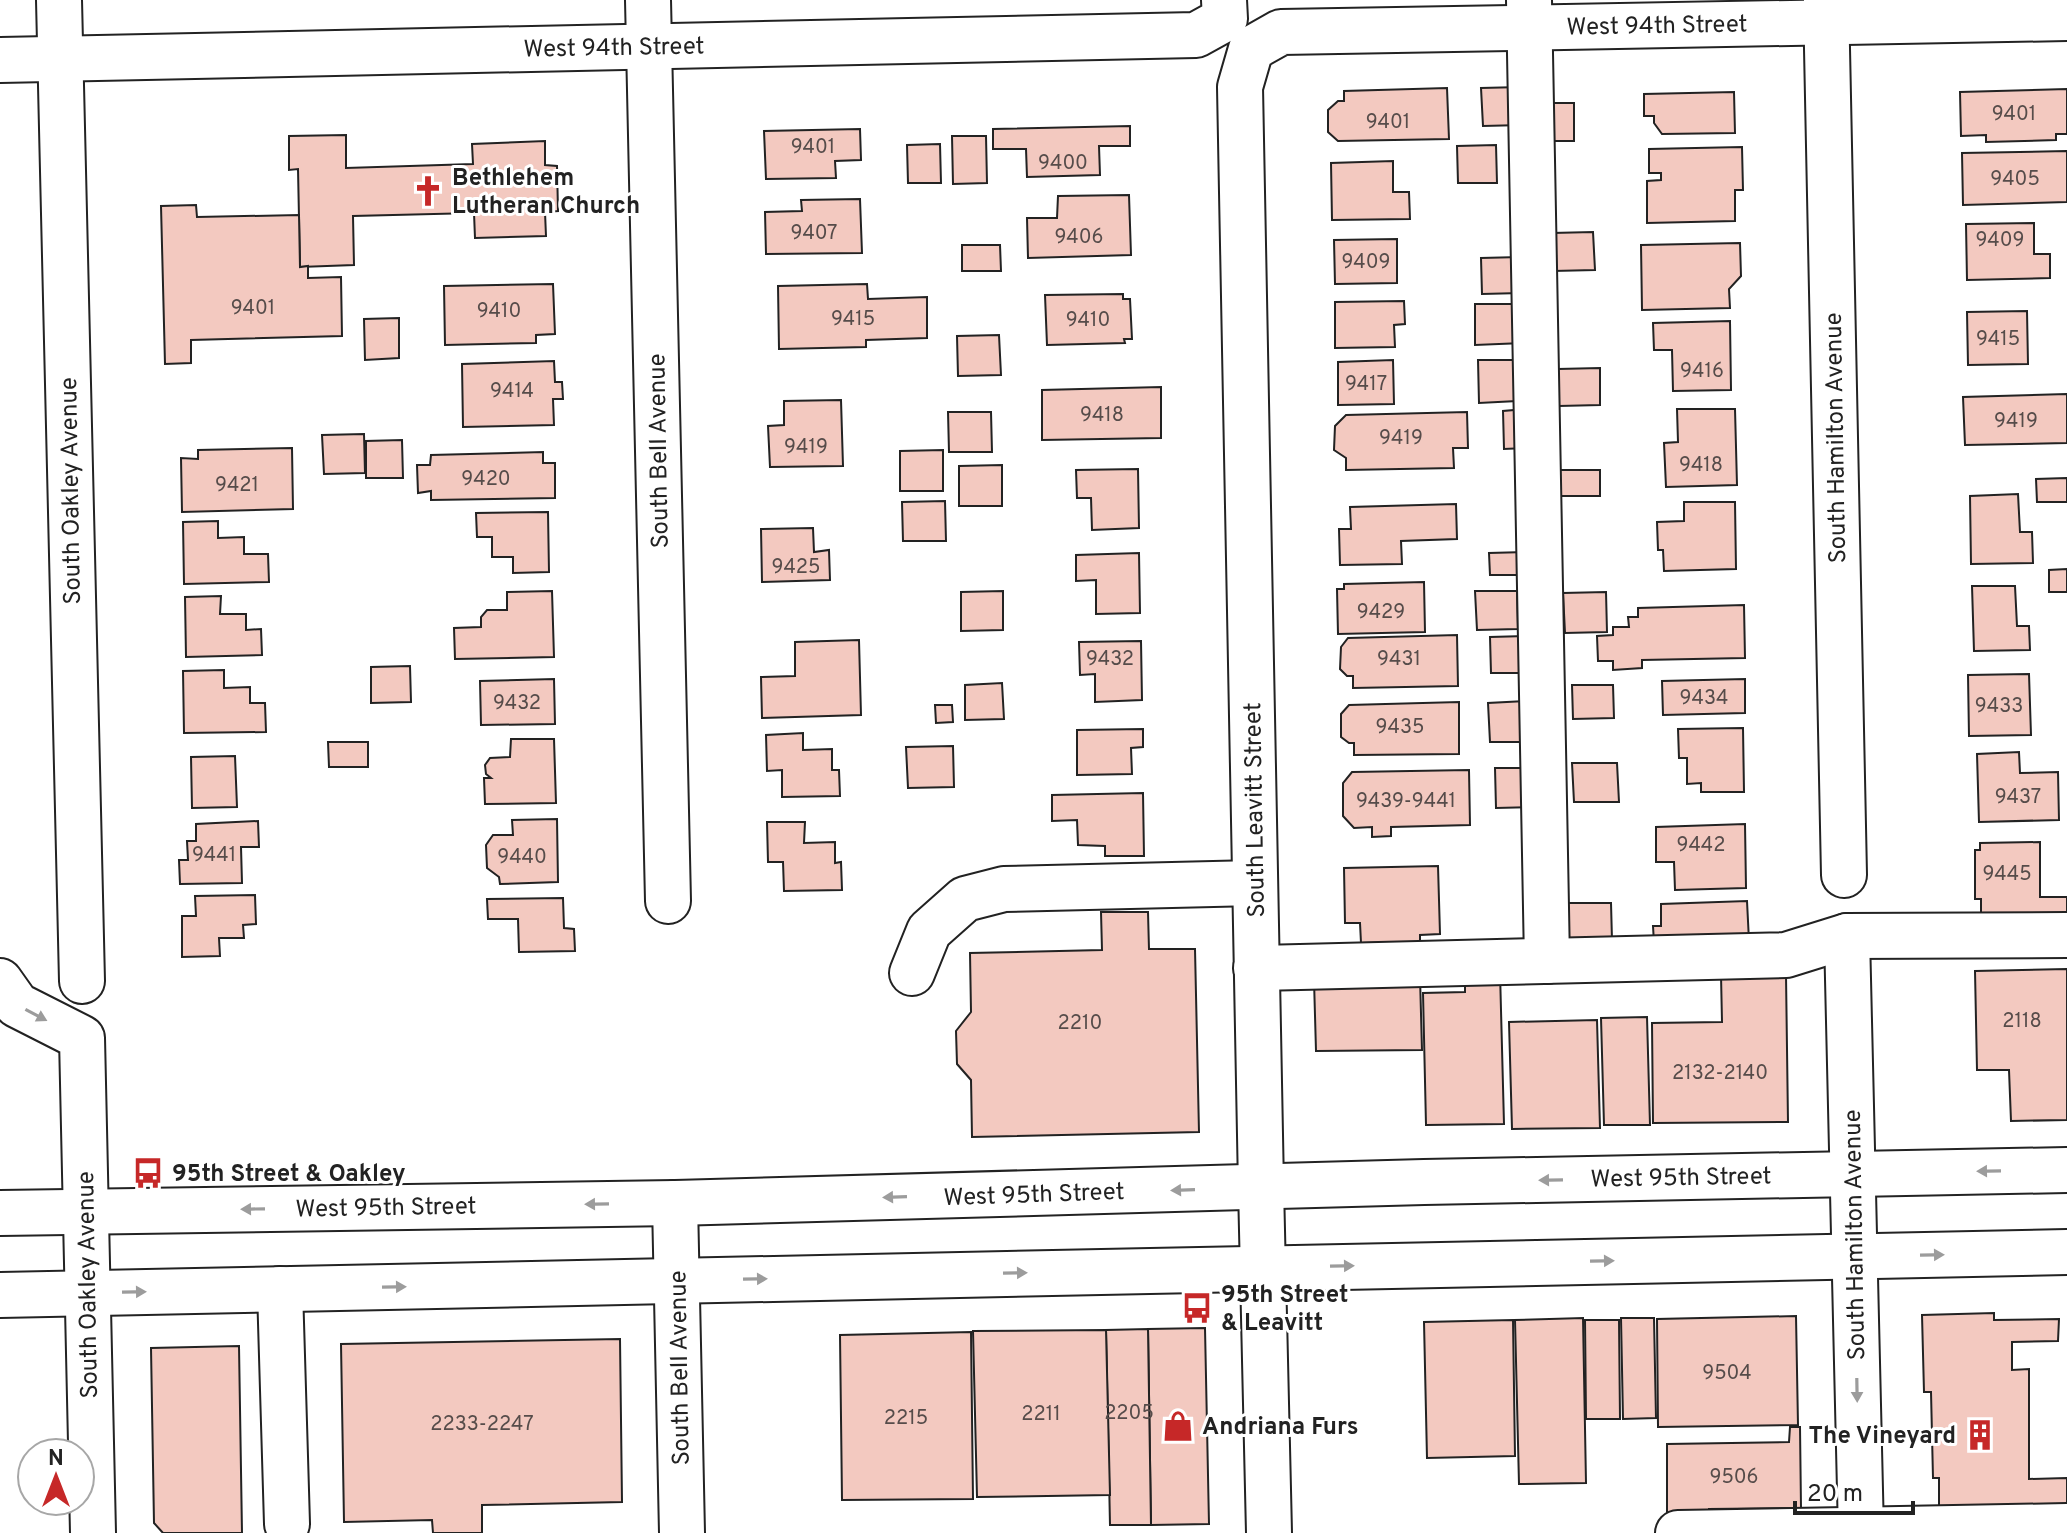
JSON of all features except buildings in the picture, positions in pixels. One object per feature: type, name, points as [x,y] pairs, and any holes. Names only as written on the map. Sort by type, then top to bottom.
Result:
[{"type":"street","name":"South Oakley Avenue","points":[[59,0],[82,981]]},
{"type":"street","name":"South Bell Avenue","points":[[648,0],[668,901]]},
{"type":"street","name":"West 94th Street","points":[[0,60],[1227,38],[1529,14],[1826,11],[2067,18]]},
{"type":"street","name":"South Hamilton Avenue","points":[[1826,11],[1844,875]]},
{"type":"street","points":[[1529,14],[1547,961]]},
{"type":"street","name":"South Leavitt Street","points":[[1227,38],[1255,883],[1269,1533]]},
{"type":"street","points":[[912,973],[929,931],[965,899],[1004,889],[1255,883]]},
{"type":"street","points":[[1256,968],[1786,955],[1847,936],[2067,935]]},
{"type":"street","name":"South Hamilton Avenue","points":[[1847,936],[1861,1532]]},
{"type":"street","name":"South Oakley Avenue","points":[[0,981],[17,1005],[82,1038],[93,1533]]},
{"type":"street","name":"West 95th Street","points":[[0,1213],[675,1203],[2067,1170]]},
{"type":"street","name":"South Bell Avenue","points":[[675,1203],[682,1533]]},
{"type":"street","points":[[0,1295],[2067,1252]]},
{"type":"street","points":[[280,1289],[287,1524]]},
{"type":"street","points":[[1678,1533],[2067,1526]]},
{"type":"place","name":"Bethlehem Lutheran Church","points":[[428,191]]},
{"type":"place","name":"95th Street & Oakley","points":[[148,1173]]},
{"type":"place","name":"95th Street & Leavitt","points":[[1197,1308]]},
{"type":"place","name":"Andriana Furs","points":[[1178,1426]]},
{"type":"place","name":"The Vineyard","points":[[1980,1435]]}]
